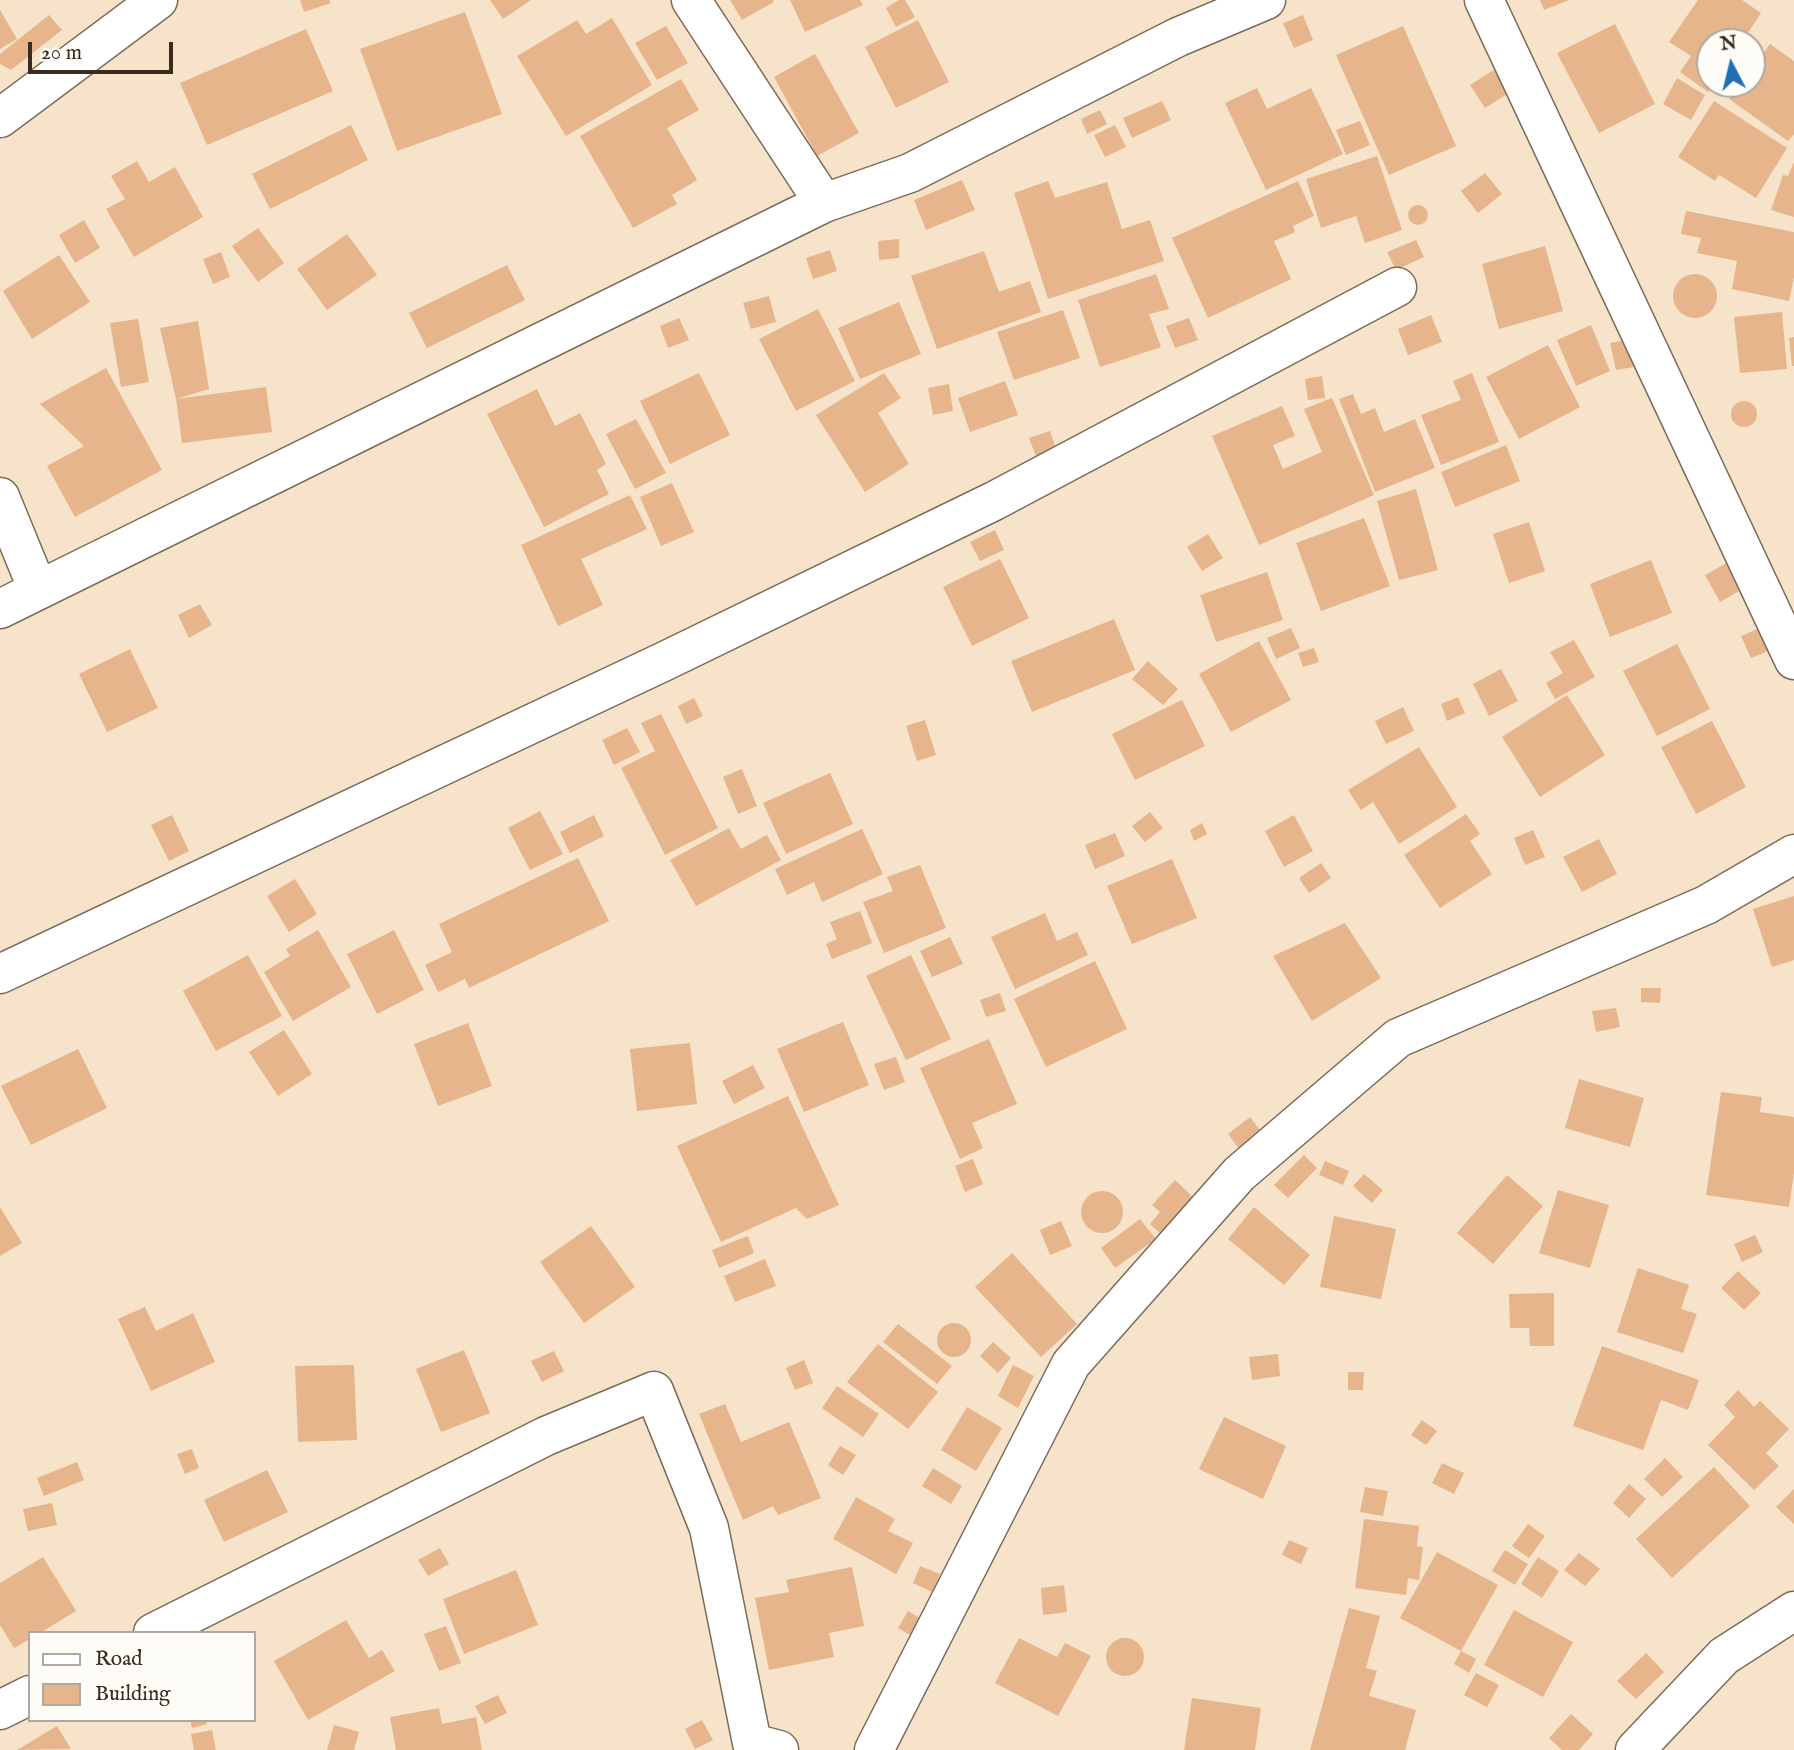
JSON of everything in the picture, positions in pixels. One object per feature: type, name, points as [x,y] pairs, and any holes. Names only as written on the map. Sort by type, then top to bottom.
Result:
[{"type":"street","points":[[0,118],[158,0]]},
{"type":"street","points":[[691,0],[824,203]]},
{"type":"street","points":[[0,608],[824,203],[910,173],[1178,37],[1266,0]]},
{"type":"street","points":[[1484,0],[1794,660]]},
{"type":"street","points":[[0,974],[666,661],[982,507],[1397,287]]},
{"type":"street","points":[[0,497],[38,590]]},
{"type":"street","points":[[874,1750],[1071,1364],[1239,1174],[1398,1038],[1706,905],[1794,854]]},
{"type":"street","points":[[157,1631],[546,1436],[654,1391],[709,1528],[752,1743],[779,1750]]},
{"type":"street","points":[[1635,1750],[1724,1656],[1794,1611]]},
{"type":"street","points":[[0,1710],[28,1696]]},
{"type":"building","points":[[300,0],[329,0],[331,3],[304,12]]},
{"type":"building","points":[[490,0],[531,0],[503,19]]},
{"type":"building","points":[[730,0],[773,0],[774,2],[742,20]]},
{"type":"building","points":[[790,0],[860,0],[863,5],[805,32]]},
{"type":"building","points":[[899,0],[905,0],[915,17],[896,27],[886,8]]},
{"type":"building","points":[[1540,0],[1569,0],[1544,10]]},
{"type":"building","points":[[1698,0],[1742,0],[1761,13],[1751,28],[1696,28],[1696,83],[1680,72],[1691,56],[1669,42]]},
{"type":"building","points":[[0,10],[17,39],[0,49]]},
{"type":"building","points":[[465,12],[502,114],[397,151],[360,49]]},
{"type":"building","points":[[49,15],[62,30],[11,70],[0,64],[0,54]]},
{"type":"building","points":[[1303,15],[1313,40],[1294,48],[1283,23]]},
{"type":"building","points":[[612,18],[652,85],[566,136],[517,56],[577,20],[586,34]]},
{"type":"building","points":[[918,20],[949,82],[896,108],[865,47]]},
{"type":"building","points":[[1615,24],[1655,104],[1599,133],[1557,53]]},
{"type":"building","points":[[666,26],[688,63],[657,80],[635,43]]},
{"type":"building","points":[[1403,26],[1456,146],[1389,175],[1336,55]]},
{"type":"building","points":[[306,29],[333,91],[207,145],[180,83]]},
{"type":"building","points":[[1770,44],[1794,61],[1794,134],[1788,141],[1729,99],[1766,98],[1766,50]]},
{"type":"building","points":[[815,54],[859,133],[817,156],[774,77]]},
{"type":"building","points":[[1494,70],[1509,93],[1485,108],[1470,85]]},
{"type":"building","points":[[1677,78],[1696,90],[1696,98],[1703,98],[1691,120],[1663,104]]},
{"type":"building","points":[[681,79],[699,110],[667,128],[697,180],[672,195],[677,204],[633,228],[580,136]]},
{"type":"building","points":[[1257,88],[1267,109],[1311,88],[1343,154],[1266,190],[1225,103]]},
{"type":"building","points":[[1162,101],[1171,120],[1132,138],[1123,118]]},
{"type":"building","points":[[1714,101],[1787,148],[1756,198],[1719,175],[1715,181],[1678,157]]},
{"type":"building","points":[[1100,110],[1107,124],[1087,134],[1081,119]]},
{"type":"building","points":[[1360,121],[1370,145],[1346,155],[1336,130]]},
{"type":"building","points":[[351,125],[368,160],[270,209],[252,174]]},
{"type":"building","points":[[1115,125],[1126,147],[1105,157],[1094,135]]},
{"type":"building","points":[[1377,156],[1402,230],[1365,243],[1356,216],[1321,228],[1306,179]]},
{"type":"building","points":[[137,161],[149,182],[175,167],[203,217],[134,257],[106,209],[125,199],[111,176]]},
{"type":"building","points":[[1794,162],[1794,217],[1771,210],[1783,175],[1788,176]]},
{"type":"building","points":[[1485,173],[1502,194],[1478,213],[1461,191]]},
{"type":"building","points":[[962,180],[975,210],[926,230],[914,200]]},
{"type":"building","points":[[1048,181],[1055,198],[1107,182],[1122,229],[1150,220],[1164,261],[1048,299],[1014,193]]},
{"type":"building","points":[[1298,181],[1314,216],[1293,226],[1295,232],[1274,241],[1291,279],[1208,318],[1172,238]]},
{"type":"building","points":[[1418,205],[1425,208],[1428,215],[1425,222],[1418,225],[1411,222],[1408,215],[1411,208]]},
{"type":"building","points":[[1686,211],[1794,232],[1794,277],[1789,301],[1732,289],[1737,261],[1697,253],[1701,238],[1681,234]]},
{"type":"building","points":[[84,220],[100,248],[75,263],[59,235]]},
{"type":"building","points":[[258,228],[284,263],[258,282],[232,246]]},
{"type":"building","points":[[347,234],[377,275],[327,310],[297,269]]},
{"type":"building","points":[[899,239],[899,258],[879,260],[878,241]]},
{"type":"building","points":[[1416,240],[1424,257],[1396,270],[1387,252]]},
{"type":"building","points":[[1545,246],[1563,311],[1499,329],[1482,264]]},
{"type":"building","points":[[830,250],[837,271],[813,279],[806,258]]},
{"type":"building","points":[[984,251],[999,292],[1030,281],[1041,312],[937,349],[911,276]]},
{"type":"building","points":[[221,252],[230,277],[213,284],[203,259]]},
{"type":"building","points":[[59,255],[90,302],[32,339],[3,291]]},
{"type":"building","points":[[507,265],[525,300],[427,348],[409,313]]},
{"type":"building","points":[[1156,274],[1169,309],[1149,314],[1161,347],[1100,367],[1078,300]]},
{"type":"building","points":[[1695,274],[1710,281],[1717,296],[1710,311],[1695,318],[1680,311],[1673,296],[1680,281]]},
{"type":"building","points":[[769,296],[776,322],[751,329],[743,303]]},
{"type":"building","points":[[899,302],[921,354],[860,379],[838,328]]},
{"type":"building","points":[[818,309],[855,381],[796,411],[759,339]]},
{"type":"building","points":[[1063,310],[1080,358],[1014,380],[997,332]]},
{"type":"building","points":[[1782,312],[1787,369],[1740,373],[1734,317]]},
{"type":"building","points":[[1431,315],[1442,342],[1408,355],[1398,329]]},
{"type":"building","points":[[679,318],[689,340],[668,348],[660,326]]},
{"type":"building","points":[[1189,318],[1198,340],[1175,348],[1166,326]]},
{"type":"building","points":[[138,319],[149,382],[121,387],[110,323]]},
{"type":"building","points":[[198,321],[209,389],[176,399],[160,328]]},
{"type":"building","points":[[1591,325],[1610,371],[1576,386],[1557,340]]},
{"type":"building","points":[[1794,337],[1794,366],[1792,366],[1789,338]]},
{"type":"building","points":[[1635,338],[1640,366],[1616,370],[1610,343]]},
{"type":"building","points":[[1548,345],[1580,407],[1519,439],[1486,377]]},
{"type":"building","points":[[106,368],[162,470],[75,517],[47,466],[84,446],[40,404]]},
{"type":"building","points":[[699,373],[730,435],[670,464],[640,401]]},
{"type":"building","points":[[884,373],[901,398],[878,413],[909,464],[865,492],[816,415]]},
{"type":"building","points":[[1472,373],[1499,442],[1441,465],[1421,415],[1461,400],[1453,381]]},
{"type":"building","points":[[1322,376],[1325,398],[1308,400],[1305,379]]},
{"type":"building","points":[[1005,381],[1018,415],[970,432],[958,398]]},
{"type":"building","points":[[949,384],[953,411],[933,415],[928,388]]},
{"type":"building","points":[[266,387],[272,432],[182,443],[176,399]]},
{"type":"building","points":[[537,389],[555,426],[580,413],[606,464],[597,470],[609,494],[544,527],[487,414]]},
{"type":"building","points":[[1353,394],[1361,414],[1375,408],[1384,432],[1415,419],[1435,468],[1375,492],[1339,399]]},
{"type":"building","points":[[1332,398],[1374,495],[1259,545],[1212,436],[1282,406],[1295,436],[1273,445],[1283,469],[1322,452],[1304,409]]},
{"type":"building","points":[[1744,401],[1753,405],[1757,414],[1753,423],[1744,427],[1735,423],[1731,414],[1735,405]]},
{"type":"building","points":[[636,419],[666,473],[635,489],[606,434]]},
{"type":"building","points":[[1050,431],[1056,449],[1036,456],[1029,438]]},
{"type":"building","points":[[1506,445],[1520,481],[1455,507],[1441,472]]},
{"type":"building","points":[[672,483],[694,532],[661,546],[640,497]]},
{"type":"building","points":[[1416,489],[1438,570],[1399,580],[1377,501]]},
{"type":"building","points":[[630,495],[647,529],[581,559],[603,605],[558,626],[521,545]]},
{"type":"building","points":[[1364,518],[1390,586],[1321,611],[1296,543]]},
{"type":"building","points":[[1529,522],[1545,571],[1509,583],[1493,534]]},
{"type":"building","points":[[995,530],[1004,550],[980,561],[970,542]]},
{"type":"building","points":[[1208,534],[1223,558],[1202,571],[1187,547]]},
{"type":"building","points":[[1000,559],[1029,618],[972,646],[943,587]]},
{"type":"building","points":[[1651,560],[1672,613],[1610,637],[1590,584]]},
{"type":"building","points":[[1732,560],[1746,587],[1720,602],[1705,575]]},
{"type":"building","points":[[1267,572],[1283,620],[1216,642],[1200,595]]},
{"type":"building","points":[[200,604],[212,625],[189,638],[178,615]]},
{"type":"building","points":[[1114,619],[1135,670],[1032,712],[1011,661]]},
{"type":"building","points":[[1762,627],[1771,650],[1751,658],[1741,636]]},
{"type":"building","points":[[1291,628],[1300,648],[1276,659],[1267,638]]},
{"type":"building","points":[[1574,640],[1595,677],[1555,699],[1546,683],[1563,673],[1550,652]]},
{"type":"building","points":[[1259,641],[1291,700],[1231,732],[1199,674]]},
{"type":"building","points":[[1677,644],[1710,709],[1657,736],[1623,671]]},
{"type":"building","points":[[1314,648],[1319,662],[1303,667],[1298,653]]},
{"type":"building","points":[[130,649],[158,708],[107,732],[79,674]]},
{"type":"building","points":[[1148,661],[1178,689],[1163,705],[1132,679]]},
{"type":"building","points":[[1501,669],[1518,701],[1489,716],[1473,684]]},
{"type":"building","points":[[1567,695],[1605,755],[1540,797],[1502,737]]},
{"type":"building","points":[[1458,697],[1465,713],[1447,721],[1441,704]]},
{"type":"building","points":[[694,698],[703,716],[686,724],[678,706]]},
{"type":"building","points":[[1182,700],[1205,746],[1135,780],[1112,734]]},
{"type":"building","points":[[1403,707],[1414,731],[1386,744],[1375,721]]},
{"type":"building","points":[[661,714],[718,828],[665,855],[621,768],[655,751],[641,723]]},
{"type":"building","points":[[925,720],[936,755],[917,761],[906,726]]},
{"type":"building","points":[[1712,721],[1746,787],[1696,814],[1661,747]]},
{"type":"building","points":[[627,728],[640,752],[614,765],[602,740]]},
{"type":"building","points":[[1419,747],[1457,807],[1399,844],[1373,802],[1361,810],[1348,790]]},
{"type":"building","points":[[742,769],[757,806],[738,814],[723,777]]},
{"type":"building","points":[[830,773],[853,824],[786,854],[763,803]]},
{"type":"building","points":[[540,811],[563,854],[530,870],[508,828]]},
{"type":"building","points":[[1150,812],[1163,828],[1145,842],[1132,826]]},
{"type":"building","points":[[1466,814],[1480,834],[1470,841],[1492,874],[1440,908],[1404,855]]},
{"type":"building","points":[[172,815],[189,851],[169,861],[151,825]]},
{"type":"building","points":[[594,815],[604,836],[570,853],[560,832]]},
{"type":"building","points":[[1294,815],[1313,851],[1284,867],[1265,831]]},
{"type":"building","points":[[1202,823],[1207,834],[1194,841],[1190,830]]},
{"type":"building","points":[[729,828],[741,849],[767,835],[781,860],[696,906],[670,860]]},
{"type":"building","points":[[862,829],[883,874],[822,902],[814,882],[787,895],[775,869]]},
{"type":"building","points":[[1533,830],[1545,857],[1525,865],[1514,838]]},
{"type":"building","points":[[1115,833],[1125,856],[1095,869],[1085,845]]},
{"type":"building","points":[[1599,839],[1617,874],[1582,892],[1563,857]]},
{"type":"building","points":[[578,858],[609,921],[469,988],[465,979],[438,992],[425,965],[452,952],[439,924]]},
{"type":"building","points":[[1172,859],[1197,918],[1132,944],[1107,886]]},
{"type":"building","points":[[1321,863],[1331,878],[1309,893],[1299,878]]},
{"type":"building","points":[[920,865],[946,928],[884,953],[863,902],[893,891],[887,877]]},
{"type":"building","points":[[295,879],[317,914],[289,932],[267,896]]},
{"type":"building","points":[[1794,896],[1794,960],[1772,967],[1753,909]]},
{"type":"building","points":[[860,911],[872,943],[832,959],[826,944],[837,939],[830,922]]},
{"type":"building","points":[[1045,913],[1057,941],[1077,932],[1088,955],[1015,989],[991,937]]},
{"type":"building","points":[[1345,923],[1381,978],[1312,1021],[1273,956]]},
{"type":"building","points":[[318,930],[351,987],[293,1021],[264,972],[290,956],[286,949]]},
{"type":"building","points":[[394,930],[424,990],[377,1014],[347,954]]},
{"type":"building","points":[[950,937],[963,964],[932,977],[920,951]]},
{"type":"building","points":[[248,955],[282,1016],[216,1051],[183,991]]},
{"type":"building","points":[[911,955],[951,1039],[906,1060],[866,976]]},
{"type":"building","points":[[1095,961],[1127,1029],[1046,1067],[1014,999]]},
{"type":"building","points":[[1641,988],[1661,988],[1660,1003],[1641,1002]]},
{"type":"building","points":[[1000,993],[1006,1011],[986,1017],[980,1000]]},
{"type":"building","points":[[1616,1008],[1620,1027],[1596,1032],[1592,1011]]},
{"type":"building","points":[[843,1022],[869,1085],[804,1112],[777,1049]]},
{"type":"building","points":[[468,1023],[492,1086],[438,1106],[414,1044]]},
{"type":"building","points":[[284,1030],[312,1074],[278,1096],[249,1052]]},
{"type":"building","points":[[989,1039],[1017,1104],[972,1123],[983,1148],[960,1159],[920,1068]]},
{"type":"building","points":[[690,1043],[697,1104],[637,1111],[630,1049]]},
{"type":"building","points":[[78,1049],[107,1108],[31,1145],[1,1086]]},
{"type":"building","points":[[896,1057],[905,1082],[884,1090],[874,1064]]},
{"type":"building","points":[[753,1065],[765,1088],[734,1104],[722,1081]]},
{"type":"building","points":[[1579,1079],[1644,1098],[1630,1147],[1565,1128]]},
{"type":"building","points":[[1721,1092],[1762,1097],[1760,1112],[1794,1117],[1794,1173],[1789,1207],[1706,1195]]},
{"type":"building","points":[[788,1096],[839,1205],[807,1219],[796,1208],[721,1242],[677,1146]]},
{"type":"building","points":[[1250,1117],[1266,1138],[1243,1154],[1228,1134]]},
{"type":"building","points":[[1304,1155],[1317,1168],[1288,1198],[1274,1185]]},
{"type":"building","points":[[973,1159],[983,1184],[965,1192],[955,1166]]},
{"type":"building","points":[[1325,1161],[1349,1171],[1343,1185],[1319,1175]]},
{"type":"building","points":[[1364,1174],[1383,1190],[1372,1203],[1353,1186]]},
{"type":"building","points":[[1507,1175],[1543,1206],[1493,1264],[1457,1233]]},
{"type":"building","points":[[1175,1180],[1197,1201],[1164,1237],[1150,1224],[1160,1212],[1152,1205]]},
{"type":"building","points":[[1558,1190],[1609,1205],[1590,1268],[1539,1253]]},
{"type":"building","points":[[1102,1191],[1117,1197],[1123,1212],[1117,1227],[1102,1233],[1087,1227],[1081,1212],[1087,1197]]},
{"type":"building","points":[[0,1207],[22,1243],[0,1256]]},
{"type":"building","points":[[1254,1207],[1310,1255],[1284,1285],[1228,1239]]},
{"type":"building","points":[[1334,1216],[1396,1229],[1381,1299],[1320,1287]]},
{"type":"building","points":[[1140,1219],[1156,1239],[1115,1268],[1101,1248]]},
{"type":"building","points":[[1061,1221],[1072,1246],[1050,1255],[1040,1230]]},
{"type":"building","points":[[591,1226],[635,1287],[584,1323],[540,1262]]},
{"type":"building","points":[[1755,1235],[1763,1252],[1742,1262],[1734,1244]]},
{"type":"building","points":[[748,1236],[754,1253],[719,1268],[712,1250]]},
{"type":"building","points":[[1012,1253],[1077,1324],[1041,1357],[975,1287]]},
{"type":"building","points":[[765,1259],[776,1286],[735,1302],[724,1276]]},
{"type":"building","points":[[1638,1268],[1689,1285],[1681,1309],[1697,1314],[1683,1353],[1617,1332]]},
{"type":"building","points":[[1738,1271],[1761,1293],[1744,1310],[1721,1288]]},
{"type":"building","points":[[1554,1293],[1554,1346],[1530,1346],[1529,1328],[1510,1328],[1509,1294]]},
{"type":"building","points":[[145,1307],[156,1331],[193,1313],[215,1362],[151,1391],[118,1319]]},
{"type":"building","points":[[954,1323],[966,1328],[971,1340],[966,1352],[954,1357],[942,1352],[937,1340],[942,1328]]},
{"type":"building","points":[[898,1324],[952,1366],[937,1384],[883,1342]]},
{"type":"building","points":[[993,1342],[1011,1358],[998,1373],[980,1356]]},
{"type":"building","points":[[878,1344],[938,1392],[908,1429],[847,1382]]},
{"type":"building","points":[[1602,1346],[1699,1380],[1688,1410],[1661,1400],[1643,1450],[1573,1426]]},
{"type":"building","points":[[464,1350],[490,1413],[441,1432],[416,1369]]},
{"type":"building","points":[[554,1351],[564,1371],[542,1382],[531,1361]]},
{"type":"building","points":[[1278,1354],[1280,1376],[1252,1380],[1249,1357]]},
{"type":"building","points":[[804,1360],[813,1383],[795,1390],[786,1368]]},
{"type":"building","points":[[354,1365],[357,1440],[298,1442],[295,1366]]},
{"type":"building","points":[[1013,1365],[1034,1376],[1018,1408],[998,1396]]},
{"type":"building","points":[[1348,1372],[1364,1372],[1363,1390],[1348,1390]]},
{"type":"building","points":[[837,1386],[879,1414],[863,1437],[822,1408]]},
{"type":"building","points":[[1738,1390],[1754,1407],[1760,1401],[1789,1429],[1766,1453],[1779,1466],[1754,1490],[1708,1445],[1735,1417],[1724,1405]]},
{"type":"building","points":[[725,1404],[741,1442],[789,1422],[821,1498],[778,1515],[773,1506],[743,1520],[699,1414]]},
{"type":"building","points":[[967,1407],[1002,1428],[976,1471],[941,1450]]},
{"type":"building","points":[[1224,1417],[1286,1446],[1263,1499],[1199,1469]]},
{"type":"building","points":[[1422,1420],[1437,1431],[1426,1445],[1411,1435]]},
{"type":"building","points":[[840,1446],[856,1455],[843,1475],[828,1465]]},
{"type":"building","points":[[192,1449],[199,1468],[185,1474],[177,1454]]},
{"type":"building","points":[[1665,1458],[1683,1477],[1662,1497],[1644,1479]]},
{"type":"building","points":[[77,1462],[84,1480],[44,1496],[37,1478]]},
{"type":"building","points":[[1442,1463],[1464,1473],[1454,1494],[1432,1483]]},
{"type":"building","points":[[1714,1467],[1750,1506],[1672,1578],[1636,1539]]},
{"type":"building","points":[[933,1468],[962,1486],[951,1504],[922,1486]]},
{"type":"building","points":[[267,1470],[288,1512],[224,1542],[204,1500]]},
{"type":"building","points":[[1629,1484],[1646,1499],[1629,1518],[1613,1503]]},
{"type":"building","points":[[1365,1487],[1388,1491],[1383,1516],[1360,1512]]},
{"type":"building","points":[[1794,1489],[1794,1524],[1776,1507]]},
{"type":"building","points":[[856,1497],[895,1519],[888,1531],[913,1543],[896,1574],[833,1539]]},
{"type":"building","points":[[52,1503],[57,1525],[28,1531],[23,1509]]},
{"type":"building","points":[[1364,1519],[1419,1526],[1417,1546],[1423,1547],[1419,1580],[1408,1578],[1406,1595],[1355,1588]]},
{"type":"building","points":[[1528,1524],[1545,1536],[1529,1558],[1512,1546]]},
{"type":"building","points":[[1289,1540],[1308,1548],[1301,1564],[1282,1555]]},
{"type":"building","points":[[440,1548],[449,1564],[428,1576],[418,1560]]},
{"type":"building","points":[[1505,1550],[1528,1564],[1515,1585],[1492,1571]]},
{"type":"building","points":[[1437,1552],[1498,1585],[1461,1651],[1400,1618]]},
{"type":"building","points":[[1579,1553],[1600,1569],[1585,1586],[1564,1570]]},
{"type":"building","points":[[43,1557],[76,1611],[43,1631],[28,1631],[28,1640],[14,1648],[0,1625],[0,1583]]},
{"type":"building","points":[[1538,1557],[1559,1571],[1542,1598],[1521,1584]]},
{"type":"building","points":[[920,1566],[940,1574],[932,1592],[913,1583]]},
{"type":"building","points":[[852,1567],[864,1626],[829,1633],[834,1657],[769,1670],[755,1598],[789,1592],[786,1580]]},
{"type":"building","points":[[516,1570],[538,1625],[464,1654],[443,1599]]},
{"type":"building","points":[[1064,1585],[1067,1612],[1043,1615],[1041,1588]]},
{"type":"building","points":[[1349,1608],[1380,1616],[1366,1668],[1377,1671],[1369,1696],[1416,1710],[1405,1750],[1310,1750]]},
{"type":"building","points":[[1514,1610],[1573,1642],[1543,1697],[1484,1665]]},
{"type":"building","points":[[908,1611],[926,1622],[915,1638],[898,1628]]},
{"type":"building","points":[[346,1620],[369,1658],[382,1650],[395,1671],[308,1720],[274,1661]]},
{"type":"building","points":[[446,1626],[461,1663],[439,1671],[424,1634]]},
{"type":"building","points":[[1019,1638],[1057,1657],[1065,1643],[1091,1656],[1058,1716],[995,1683]]},
{"type":"building","points":[[1125,1638],[1139,1643],[1144,1657],[1139,1671],[1125,1676],[1111,1671],[1106,1657],[1111,1643]]},
{"type":"building","points":[[1461,1651],[1476,1659],[1469,1673],[1454,1664]]},
{"type":"building","points":[[1646,1653],[1664,1672],[1636,1699],[1617,1681]]},
{"type":"building","points":[[1476,1673],[1499,1685],[1487,1707],[1464,1695]]},
{"type":"building","points":[[498,1695],[507,1713],[485,1724],[475,1706]]},
{"type":"building","points":[[1192,1698],[1261,1708],[1255,1750],[1184,1750]]},
{"type":"building","points":[[439,1708],[442,1724],[476,1717],[482,1750],[396,1750],[390,1717]]},
{"type":"building","points":[[1571,1714],[1593,1734],[1579,1750],[1562,1750],[1549,1738]]},
{"type":"building","points":[[702,1720],[713,1740],[695,1749],[685,1729]]},
{"type":"building","points":[[190,1722],[206,1722],[207,1724],[192,1728]]},
{"type":"building","points":[[334,1725],[359,1732],[354,1750],[327,1750]]},
{"type":"building","points":[[57,1726],[71,1749],[17,1750]]},
{"type":"building","points":[[212,1730],[216,1750],[194,1750],[191,1734]]}]
